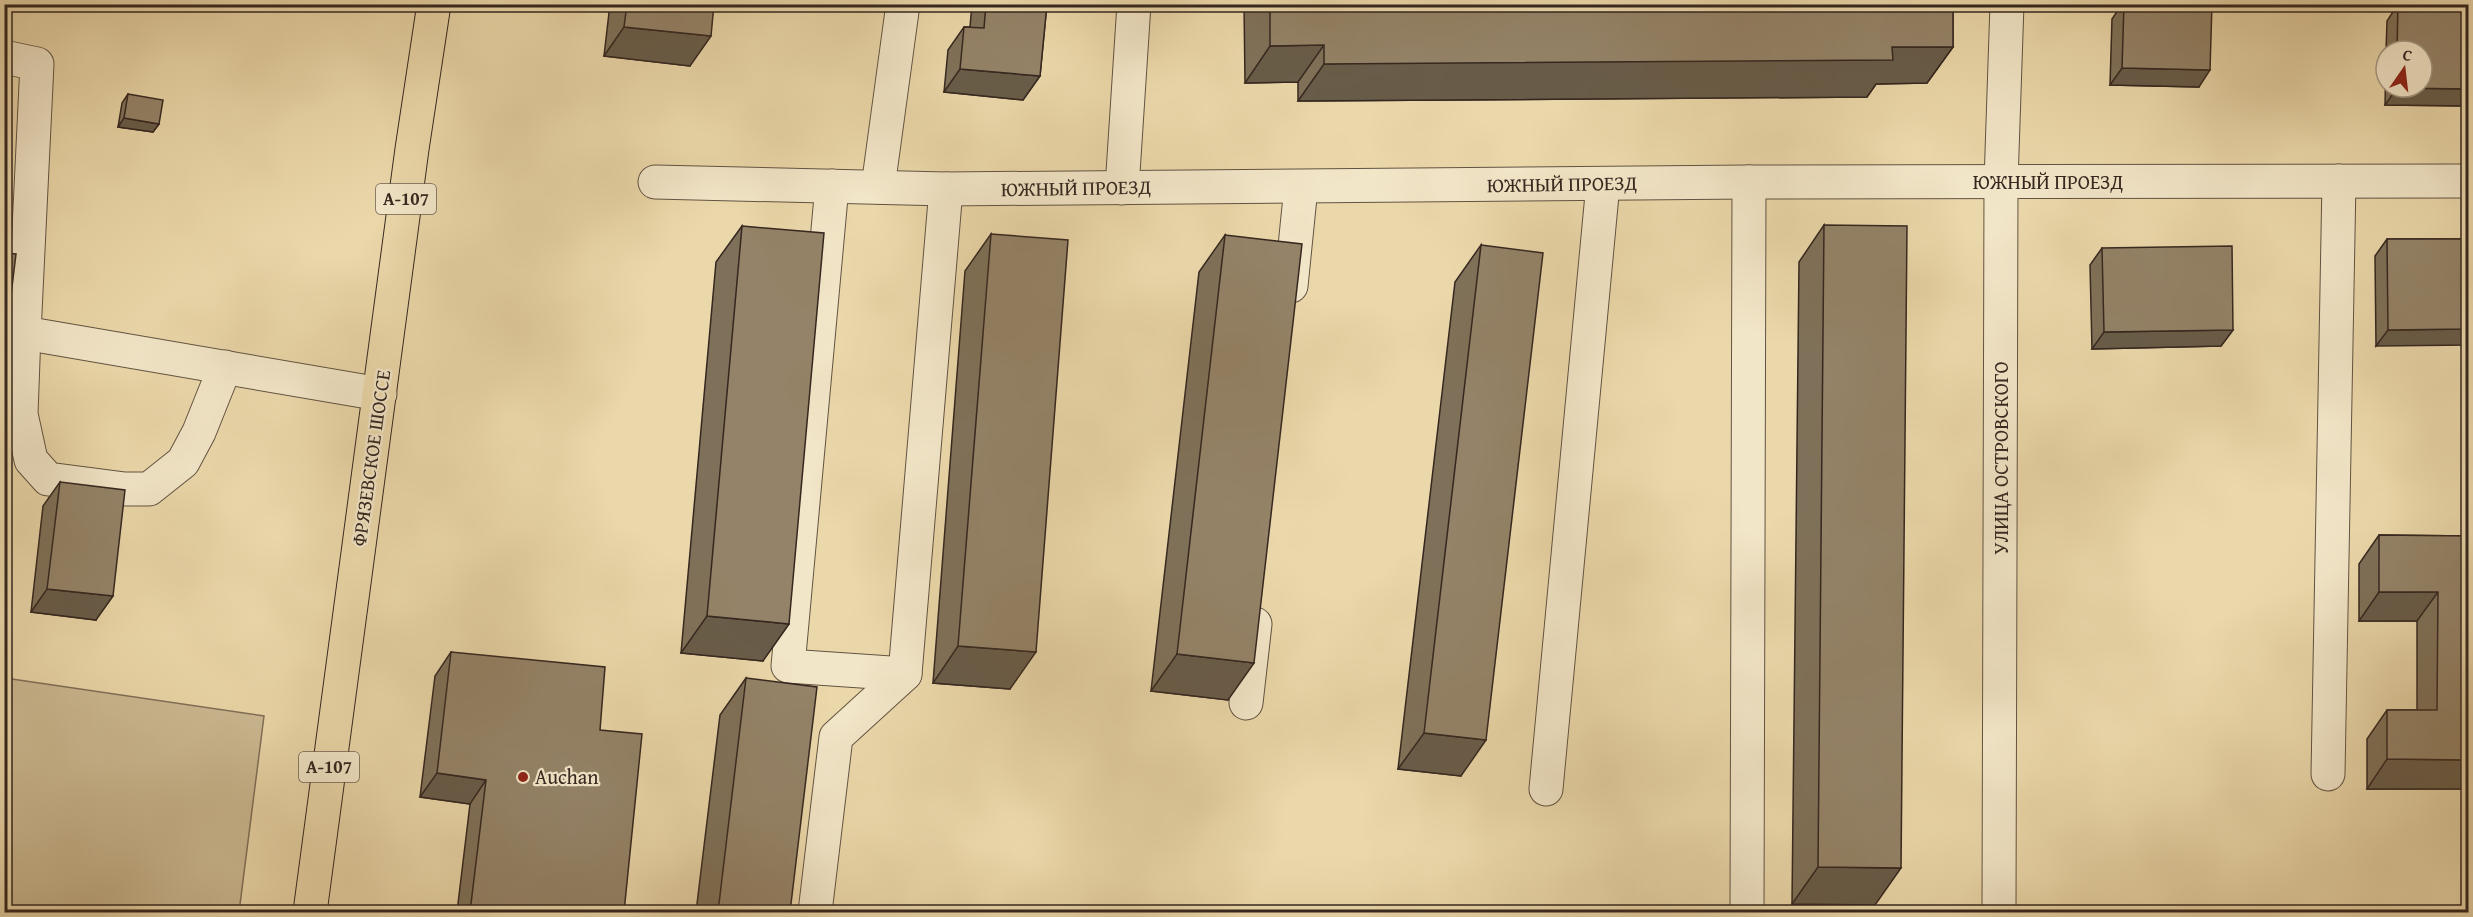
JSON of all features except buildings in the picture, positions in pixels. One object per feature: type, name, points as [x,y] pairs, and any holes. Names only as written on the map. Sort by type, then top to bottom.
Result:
[{"type":"highway","name":"ФРЯЗЕВСКОЕ ШОССЕ","points":[[310,912],[412,149],[434,4]]},
{"type":"street","points":[[878,187],[903,4]]},
{"type":"street","points":[[1122,188],[1134,4]]},
{"type":"street","name":"УЛИЦА ОСТРОВСКОГО","points":[[2000,912],[2001,182],[2007,4]]},
{"type":"street","points":[[4,57],[37,64],[21,414],[31,460],[48,479],[125,489],[149,489],[183,462],[199,432],[225,367]]},
{"type":"street","name":"ЮЖНЫЙ ПРОЕЗД","points":[[655,182],[946,189],[1749,182],[2469,182]]},
{"type":"street","points":[[1747,912],[1749,182]]},
{"type":"street","points":[[2328,774],[2339,182]]},
{"type":"street","points":[[1546,789],[1603,184]]},
{"type":"street","points":[[832,186],[788,666],[905,674]]},
{"type":"street","points":[[1288,316],[1301,187]]},
{"type":"street","points":[[815,912],[836,737],[905,674],[946,189]]},
{"type":"street","points":[[24,333],[380,393]]},
{"type":"street","points":[[1246,703],[1257,597]]},
{"type":"shaded area","points":[[5,678],[264,716],[239,912],[5,912]]},
{"type":"place","name":"Auchan","points":[[523,777]]}]
